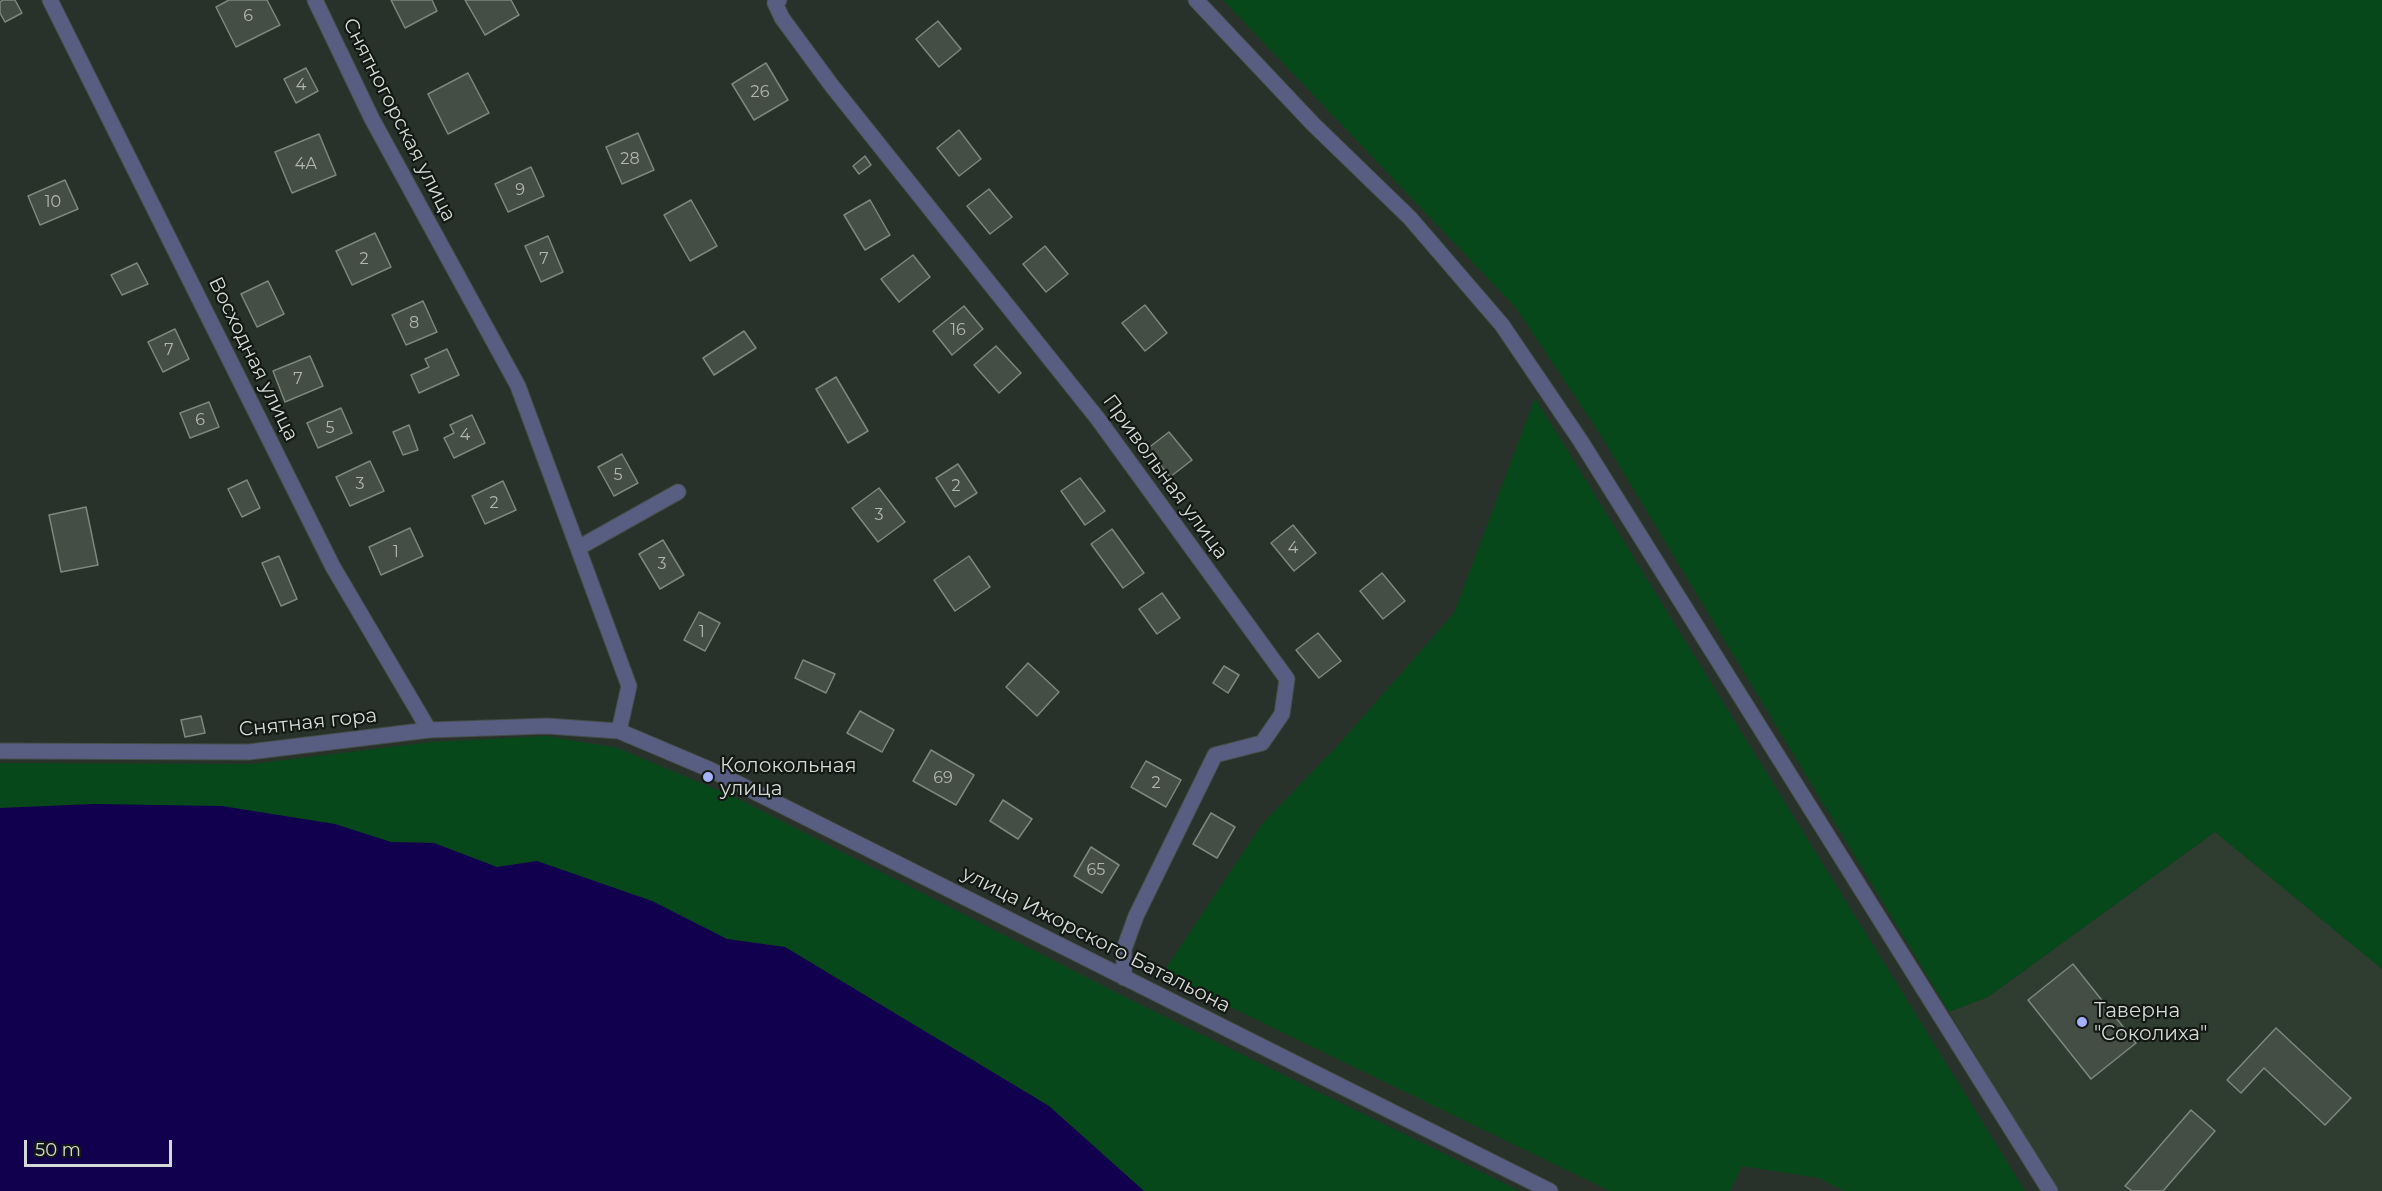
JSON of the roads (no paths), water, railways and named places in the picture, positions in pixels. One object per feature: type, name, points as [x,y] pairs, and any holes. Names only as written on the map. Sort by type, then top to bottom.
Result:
[{"type":"street","name":"Восходная улица","points":[[50,0],[333,567],[429,730]]},
{"type":"street","name":"Снятногорская улица","points":[[315,0],[372,119],[518,386],[578,548]]},
{"type":"street","name":"Привольная улица","points":[[779,0],[775,3],[782,18],[832,86],[1098,419],[1287,679],[1282,714],[1262,743],[1215,755],[1136,916],[1124,949],[1124,978]]},
{"type":"street","points":[[1196,0],[1313,124],[1410,218],[1502,325],[1580,440],[2050,1191]]},
{"type":"street","points":[[619,732],[629,686],[578,548],[678,492]]},
{"type":"street","name":"Снятная гора","points":[[0,751],[249,752],[429,730],[547,726],[619,732]]},
{"type":"street","name":"улица Ижорского Батальона","points":[[619,732],[711,770],[1550,1191]]},
{"type":"place","name":"Колокольная улица","points":[[708,777]]},
{"type":"place","name":"Таверна \"Соколиха\"","points":[[2082,1022]]}]
